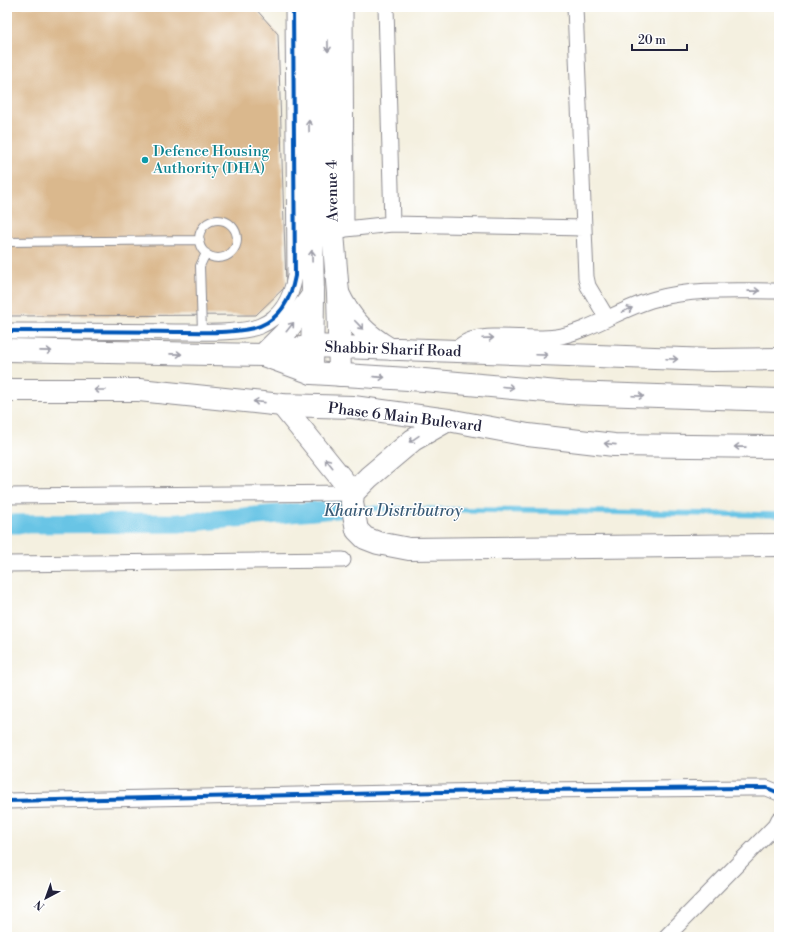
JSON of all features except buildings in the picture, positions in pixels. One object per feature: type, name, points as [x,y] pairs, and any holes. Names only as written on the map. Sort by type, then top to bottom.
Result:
[{"type":"main road","name":"Avenue 4","points":[[307,7],[313,295],[312,373]]},
{"type":"main road","name":"Avenue 4","points":[[327,7],[340,231],[338,293],[340,374]]},
{"type":"main road","points":[[338,293],[350,316],[358,326],[391,350]]},
{"type":"main road","points":[[313,295],[285,333],[263,355],[312,373],[569,393],[779,400]]},
{"type":"main road","name":"Shabbir Sharif Road","points":[[7,350],[263,355],[312,346],[391,350],[712,360],[779,359]]},
{"type":"main road","name":"Phase 6 Main Bulevard","points":[[7,390],[139,390],[282,405],[353,407],[448,420],[528,435],[614,445],[779,447]]},
{"type":"main road","points":[[282,405],[353,498],[357,530],[365,538],[378,544],[409,549],[779,545]]},
{"type":"main road","points":[[353,498],[369,477],[413,440],[448,420]]},
{"type":"street","points":[[7,331],[202,332],[252,329],[262,326],[279,313],[292,291],[295,276],[293,7]]},
{"type":"street","points":[[345,7],[340,231],[392,224],[584,228]]},
{"type":"street","points":[[386,7],[392,224]]},
{"type":"street","points":[[575,7],[586,277],[588,286],[607,318]]},
{"type":"street","points":[[452,352],[470,340],[556,336],[568,334],[654,299],[678,294],[702,292],[779,291]]},
{"type":"street","points":[[7,496],[353,498]]},
{"type":"street","points":[[7,564],[343,560]]},
{"type":"street","points":[[7,801],[686,788],[767,788],[779,793]]},
{"type":"street","points":[[666,937],[776,825],[779,819]]},
{"type":"lane","points":[[218,220],[229,222],[236,230],[238,240],[234,250],[226,257],[215,257],[206,253],[200,245],[200,240],[201,230],[208,222],[218,220]]},
{"type":"lane","points":[[7,242],[200,240]]},
{"type":"lane","points":[[202,332],[200,266],[206,253]]},
{"type":"waterway","name":"Khaira Distributroy","points":[[7,524],[179,523],[347,508]]},
{"type":"waterway","name":"Khaira Distributroy","points":[[358,508],[779,515]]},
{"type":"cycle path","points":[[7,331],[231,331],[252,329],[260,326],[268,322],[280,312],[291,292],[295,276],[293,7]]},
{"type":"cycle path","points":[[7,801],[538,790],[767,788],[779,793]]},
{"type":"place","name":"Defence Housing Authority (DHA)","points":[[145,160]]}]
